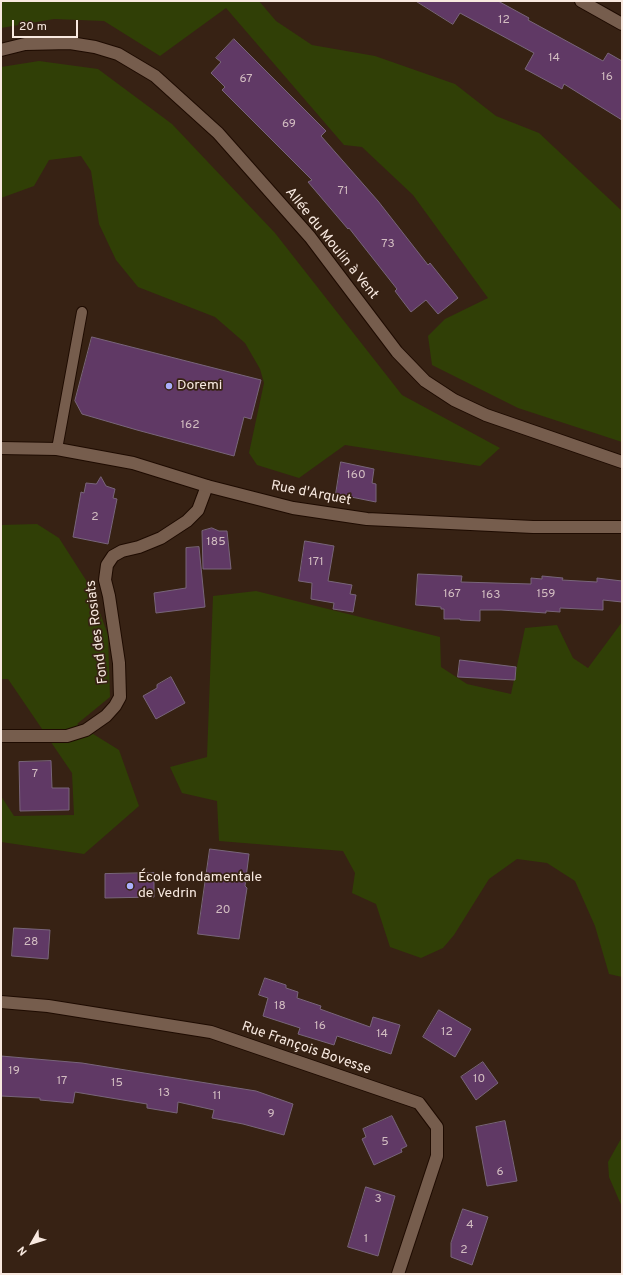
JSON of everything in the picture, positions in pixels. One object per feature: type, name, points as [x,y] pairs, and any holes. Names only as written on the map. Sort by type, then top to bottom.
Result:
[{"type":"street","points":[[581,1],[622,24]]},
{"type":"street","name":"Allée du Moulin à Vent","points":[[1,50],[25,44],[70,44],[95,47],[118,54],[155,76],[218,133],[305,231],[397,352],[425,381],[454,400],[486,415],[622,462]]},
{"type":"street","name":"Rue d'Arquet","points":[[1,448],[57,449],[133,463],[207,486],[293,508],[367,519],[533,527],[622,527]]},
{"type":"street","name":"Fond des Rosiats","points":[[1,736],[67,736],[86,730],[106,716],[115,706],[120,697],[119,663],[109,596],[105,580],[107,565],[113,556],[122,551],[139,547],[161,538],[187,521],[198,510],[207,486]]},
{"type":"street","name":"Rue François Bovesse","points":[[1,1002],[48,1006],[211,1032],[419,1103],[437,1127],[437,1156],[398,1274]]},
{"type":"lane","points":[[57,449],[82,312]]},
{"type":"green space","points":[[1,1],[259,1],[276,21],[312,45],[375,56],[455,84],[496,116],[539,133],[622,211],[622,442],[518,408],[432,365],[428,336],[445,319],[488,298],[413,195],[362,147],[344,145],[226,8],[160,56],[104,21],[54,19],[1,28]]},
{"type":"green space","points":[[39,61],[98,69],[172,124],[275,233],[402,395],[500,448],[480,466],[345,445],[299,478],[257,465],[249,453],[264,383],[260,369],[245,343],[215,317],[138,287],[116,260],[99,224],[91,171],[81,156],[49,160],[34,186],[1,198],[1,67]]},
{"type":"green space","points":[[37,524],[59,538],[91,588],[108,635],[110,697],[77,724],[119,750],[139,806],[84,854],[1,842],[1,796],[14,816],[74,815],[72,773],[8,679],[1,679],[1,525]]},
{"type":"green space","points":[[256,591],[440,637],[441,667],[467,684],[511,694],[525,628],[557,625],[573,658],[588,668],[622,622],[622,977],[609,974],[595,926],[575,881],[547,863],[517,859],[489,879],[454,935],[443,948],[421,958],[390,947],[376,904],[352,893],[355,873],[343,851],[219,841],[217,801],[182,793],[170,767],[207,757],[213,596]]},
{"type":"green space","points":[[622,1137],[622,1207],[609,1177],[608,1162]]},
{"type":"building","points":[[416,1],[498,1],[529,18],[528,20],[603,61],[608,53],[622,61],[622,120],[564,84],[562,89],[525,69],[534,53],[460,13],[453,24]]},
{"type":"building","points":[[234,39],[326,131],[321,136],[378,201],[428,265],[430,263],[458,298],[438,314],[426,300],[411,312],[395,291],[397,289],[349,228],[348,229],[308,182],[312,180],[222,90],[225,87],[211,73],[221,62],[216,58]]},
{"type":"building","name":"Doremi","points":[[92,337],[261,380],[251,419],[244,417],[234,456],[82,414],[75,401]]},
{"type":"building","points":[[341,462],[374,469],[372,483],[376,484],[376,502],[336,494]]},
{"type":"building","points":[[101,477],[106,486],[115,489],[113,498],[117,499],[108,544],[73,537],[81,492],[84,493],[86,483],[96,484]]},
{"type":"building","points":[[212,528],[219,531],[227,531],[231,569],[203,569],[202,531]]},
{"type":"building","points":[[305,541],[334,546],[328,581],[352,585],[350,594],[356,595],[353,612],[333,609],[334,603],[311,599],[312,583],[299,581]]},
{"type":"building","points":[[199,547],[205,607],[156,613],[154,593],[186,588],[186,548]]},
{"type":"building","points":[[418,574],[462,576],[461,582],[531,584],[531,578],[542,579],[542,576],[563,578],[562,580],[597,582],[597,578],[622,581],[622,602],[603,600],[603,610],[560,608],[560,612],[546,611],[546,613],[480,610],[480,621],[444,619],[444,609],[441,609],[441,607],[416,605]]},
{"type":"building","points":[[460,660],[516,667],[515,680],[458,677]]},
{"type":"building","points":[[171,677],[185,703],[156,719],[143,696],[157,688],[157,685]]},
{"type":"building","points":[[51,761],[52,788],[69,788],[69,810],[20,811],[19,762]]},
{"type":"building","points":[[210,849],[249,854],[245,886],[247,888],[239,939],[198,934]]},
{"type":"building","name":"École fondamentale de Vedrin","points":[[154,873],[154,897],[105,898],[105,874]]},
{"type":"building","points":[[14,928],[50,930],[48,959],[12,956]]},
{"type":"building","points":[[265,978],[286,985],[286,988],[298,992],[297,998],[321,1006],[320,1009],[370,1027],[373,1017],[400,1025],[391,1054],[337,1036],[334,1045],[298,1034],[300,1028],[263,1016],[268,998],[259,995]]},
{"type":"building","points":[[439,1010],[471,1029],[455,1057],[423,1037]]},
{"type":"building","points":[[1,1056],[82,1063],[256,1091],[293,1104],[284,1135],[243,1124],[212,1118],[214,1110],[178,1102],[177,1113],[147,1108],[147,1104],[75,1092],[73,1103],[40,1100],[40,1098],[1,1096]]},
{"type":"building","points":[[483,1062],[498,1083],[476,1100],[461,1077]]},
{"type":"building","points":[[392,1116],[407,1146],[401,1149],[402,1152],[374,1165],[362,1139],[366,1137],[363,1129]]},
{"type":"building","points":[[505,1121],[517,1181],[487,1186],[476,1127]]},
{"type":"building","points":[[366,1187],[395,1196],[378,1256],[348,1247]]},
{"type":"building","points":[[463,1209],[488,1217],[472,1265],[451,1257],[451,1243]]},
{"type":"place","name":"Doremi","points":[[169,386]]},
{"type":"place","name":"École fondamentale de Vedrin","points":[[130,886]]}]
